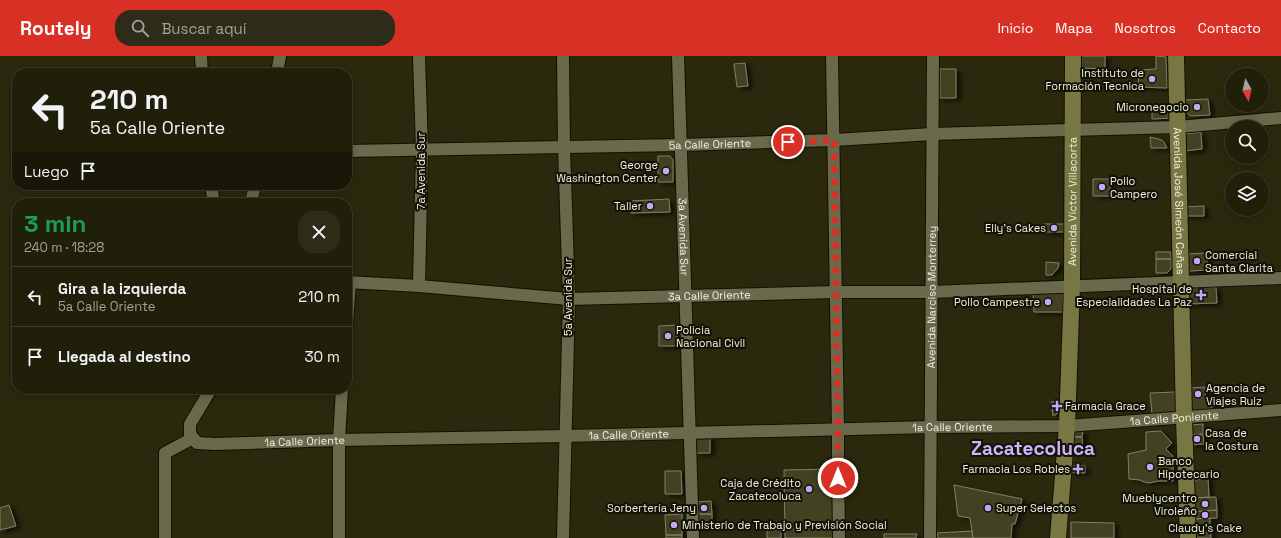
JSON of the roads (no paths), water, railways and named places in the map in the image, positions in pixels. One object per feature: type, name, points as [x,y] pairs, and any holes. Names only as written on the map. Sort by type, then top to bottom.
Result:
[{"type":"main road","name":"Avenida Víctor Villacorta","points":[[1058,538],[1067,426],[1072,286],[1073,56]]},
{"type":"main road","name":"Avenida José Simeón Cañas","points":[[1176,56],[1188,538]]},
{"type":"street","points":[[201,56],[202,68]]},
{"type":"street","points":[[278,68],[280,56]]},
{"type":"street","name":"7a Avenida Sur","points":[[419,56],[422,150],[419,286]]},
{"type":"street","name":"5a Avenida Sur","points":[[563,56],[564,147],[569,299],[563,538]]},
{"type":"street","name":"3a Avenida Sur","points":[[678,56],[693,538]]},
{"type":"street","points":[[832,56],[839,538]]},
{"type":"street","name":"Avenida Narciso Monterrey","points":[[930,538],[933,56]]},
{"type":"street","name":"5a Calle Oriente","points":[[352,151],[680,145],[834,140],[932,134],[1178,127],[1281,118]]},
{"type":"street","name":"3a Calle Oriente","points":[[352,282],[419,286],[569,299],[836,292],[932,292],[1281,278]]},
{"type":"street","points":[[165,538],[165,453],[193,438],[190,434],[190,424],[207,394]]},
{"type":"street","points":[[339,538],[339,440],[342,394]]},
{"type":"street","name":"1a Calle Poniente","points":[[1067,426],[1281,410]]},
{"type":"street","name":"1a Calle Oriente","points":[[193,438],[197,443],[215,444],[931,427],[1067,426]]},
{"type":"place","name":"Instituto de Formación Tecnica","points":[[1152,79]]},
{"type":"place","name":"Micronegocio","points":[[1197,107]]},
{"type":"place","name":"George Washington Center","points":[[666,171]]},
{"type":"place","name":"Pollo Campero","points":[[1102,187]]},
{"type":"place","name":"Taller","points":[[650,206]]},
{"type":"place","name":"Elly's Cakes","points":[[1054,228]]},
{"type":"place","name":"Comercial Santa Clarita","points":[[1197,261]]},
{"type":"place","name":"Hospital de Especialidades La Paz","points":[[1201,295]]},
{"type":"place","name":"Pollo Campestre","points":[[1048,302]]},
{"type":"place","name":"Policia Nacional Civil","points":[[668,336]]},
{"type":"place","name":"Agencia de Viajes Ruiz","points":[[1198,394]]},
{"type":"place","name":"Farmacia Grace","points":[[1057,406]]},
{"type":"place","name":"Casa de la Costura","points":[[1197,439]]},
{"type":"place","name":"Banco Hipotecario","points":[[1150,467]]},
{"type":"place","name":"Farmacia Los Robles","points":[[1078,469]]},
{"type":"place","name":"Caja de Crédito Zacatecoluca","points":[[809,489]]},
{"type":"place","name":"Mueblycentro Viroleño","points":[[1205,504]]},
{"type":"place","name":"Sorbertería Jeny","points":[[704,508]]},
{"type":"place","name":"Super Selectos","points":[[988,508]]},
{"type":"place","name":"Claudy's Cake","points":[[1205,515]]},
{"type":"place","name":"Ministerio de Trabajo y Previsión Social","points":[[674,525]]},
{"type":"district","name":"Zacatecoluca","points":[[1033,448]]}]
